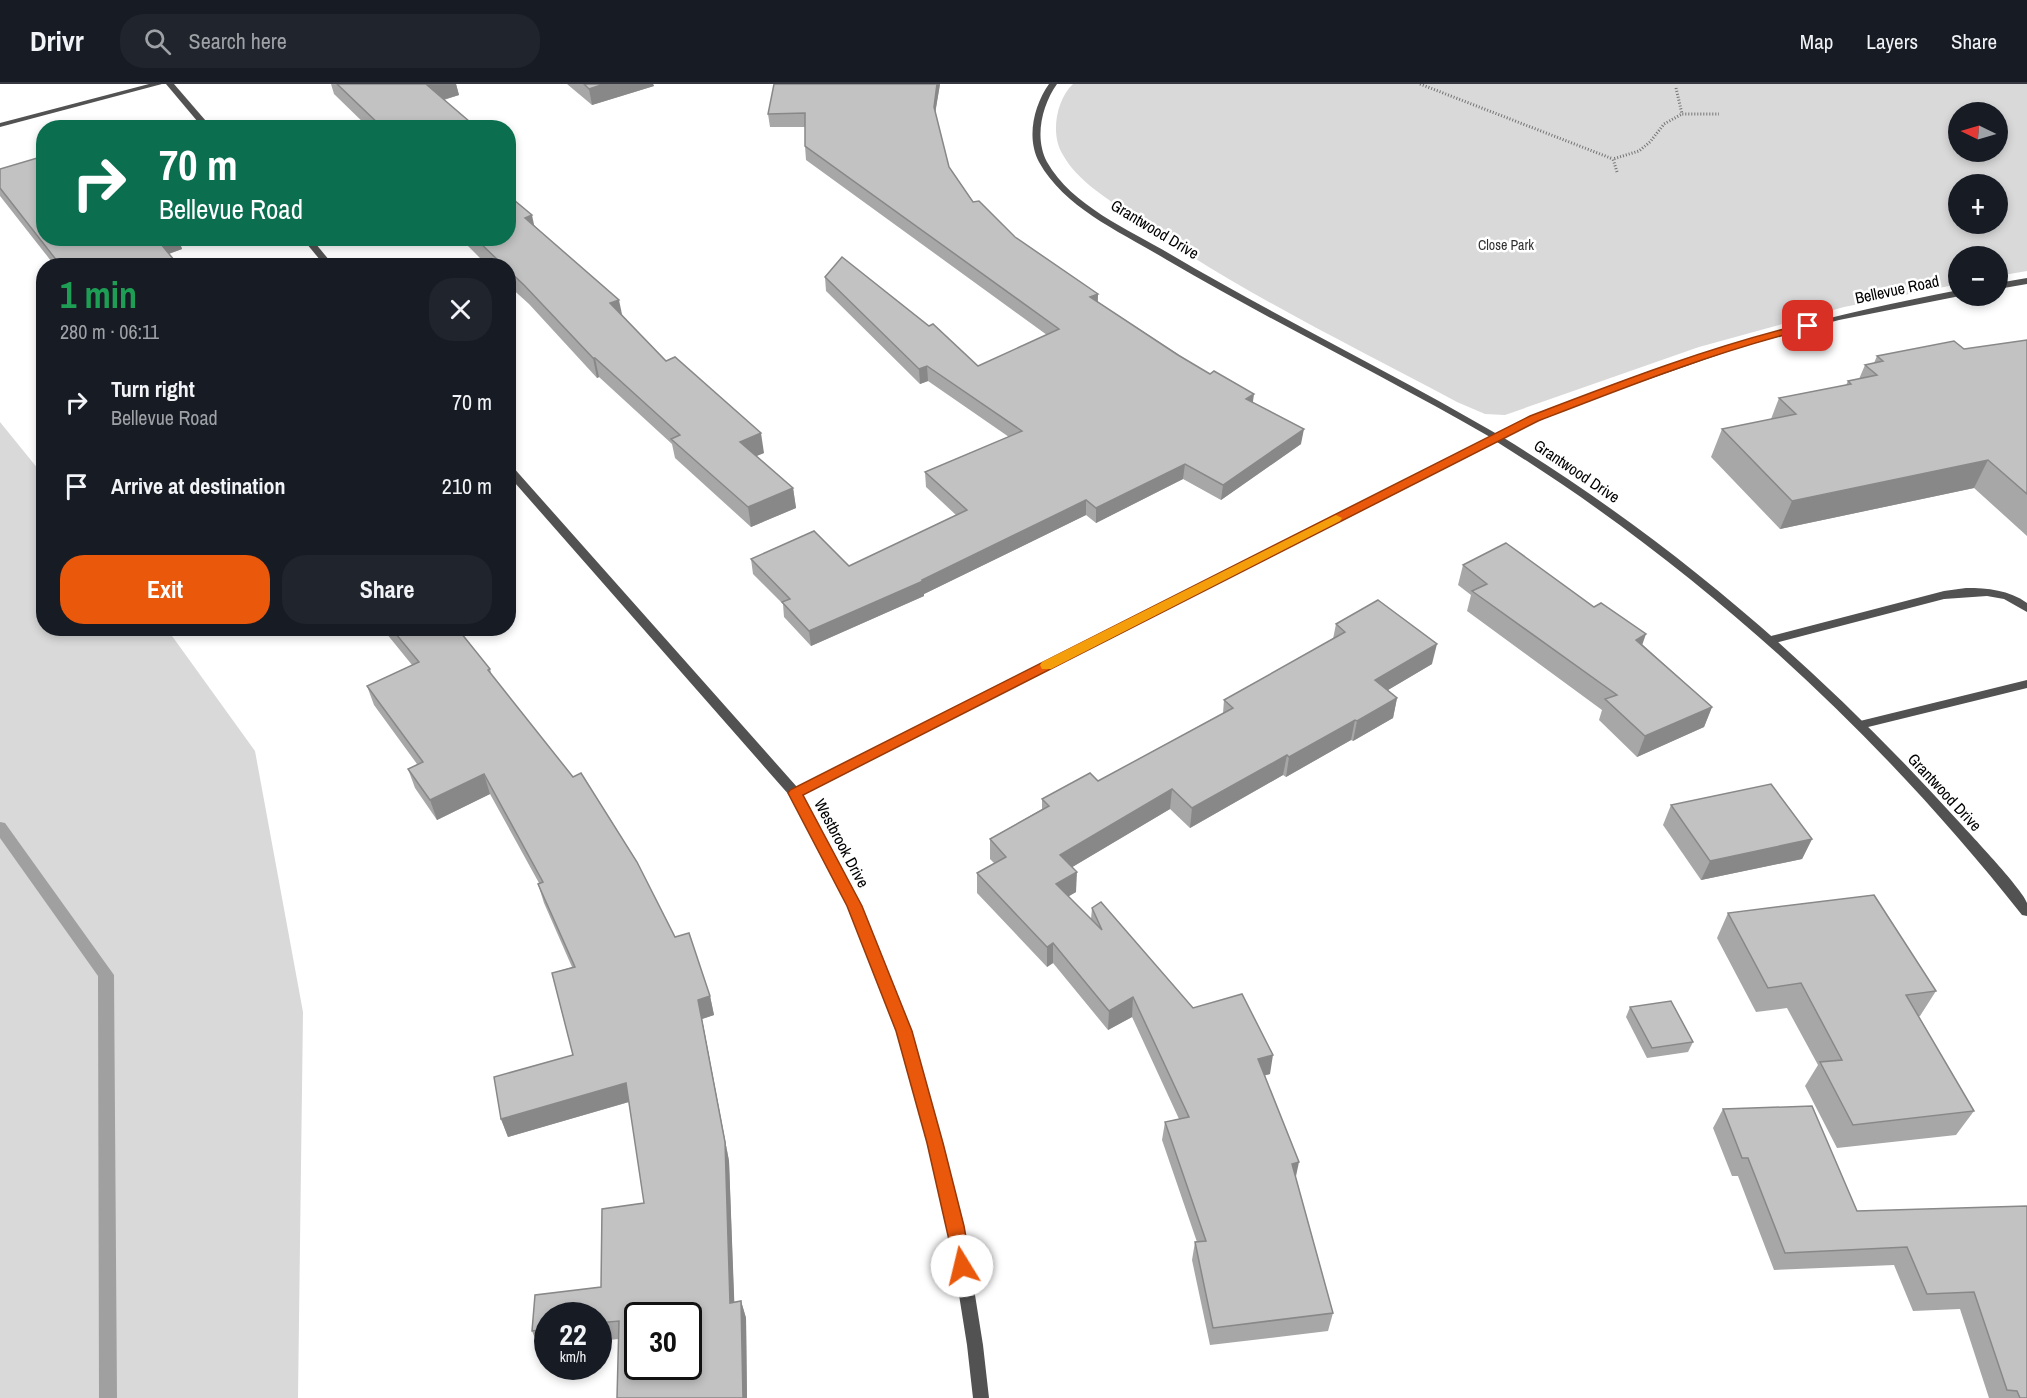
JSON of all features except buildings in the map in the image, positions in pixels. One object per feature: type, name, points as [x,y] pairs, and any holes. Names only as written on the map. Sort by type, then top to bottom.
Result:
[{"type":"street","points":[[0,125],[158,84]]},
{"type":"street","points":[[170,84],[201,120]]},
{"type":"street","name":"Grantwood Drive","points":[[1053,84],[1038,118],[1040,156],[1062,187],[1096,213],[1210,282],[1496,437],[1623,522],[1772,640],[1860,725],[1945,813],[2027,911]]},
{"type":"street","points":[[313,246],[323,258]]},
{"type":"street","points":[[2008,284],[2027,281]]},
{"type":"street","name":"Bellevue Road","points":[[795,793],[1534,419],[1657,371],[1768,336],[1867,311],[1948,295]]},
{"type":"street","name":"Westbrook Drive","points":[[516,477],[795,793],[854,906],[904,1031],[956,1226],[981,1398]]},
{"type":"street","points":[[1772,640],[1973,590],[1989,591],[2008,597],[2027,608]]},
{"type":"street","points":[[1860,725],[2027,684]]},
{"type":"path","points":[[1420,84],[1613,159],[1639,150],[1650,142],[1664,124],[1682,114],[1719,114]]},
{"type":"path","points":[[1676,88],[1682,114]]},
{"type":"path","points":[[1613,159],[1617,172]]},
{"type":"green space","name":"Close Park","points":[[1073,84],[2027,84],[2027,271],[2008,274],[2008,246],[1948,246],[1948,286],[1844,307],[1699,347],[1505,415],[1485,414],[1457,402],[1246,289],[1165,239],[1100,194],[1069,164],[1059,147],[1056,128],[1062,99]]},
{"type":"green space","points":[[0,422],[36,466],[36,636],[172,636],[255,751],[303,1012],[298,1398],[0,1398]]},
{"type":"waterway","points":[[0,827],[106,975],[108,1398]]},
{"type":"slow traffic","points":[[1047,665],[1336,518]]},
{"type":"route","points":[[962,1266],[956,1226],[904,1031],[854,906],[795,793],[1534,419],[1657,371],[1768,336],[1808,326]]}]
